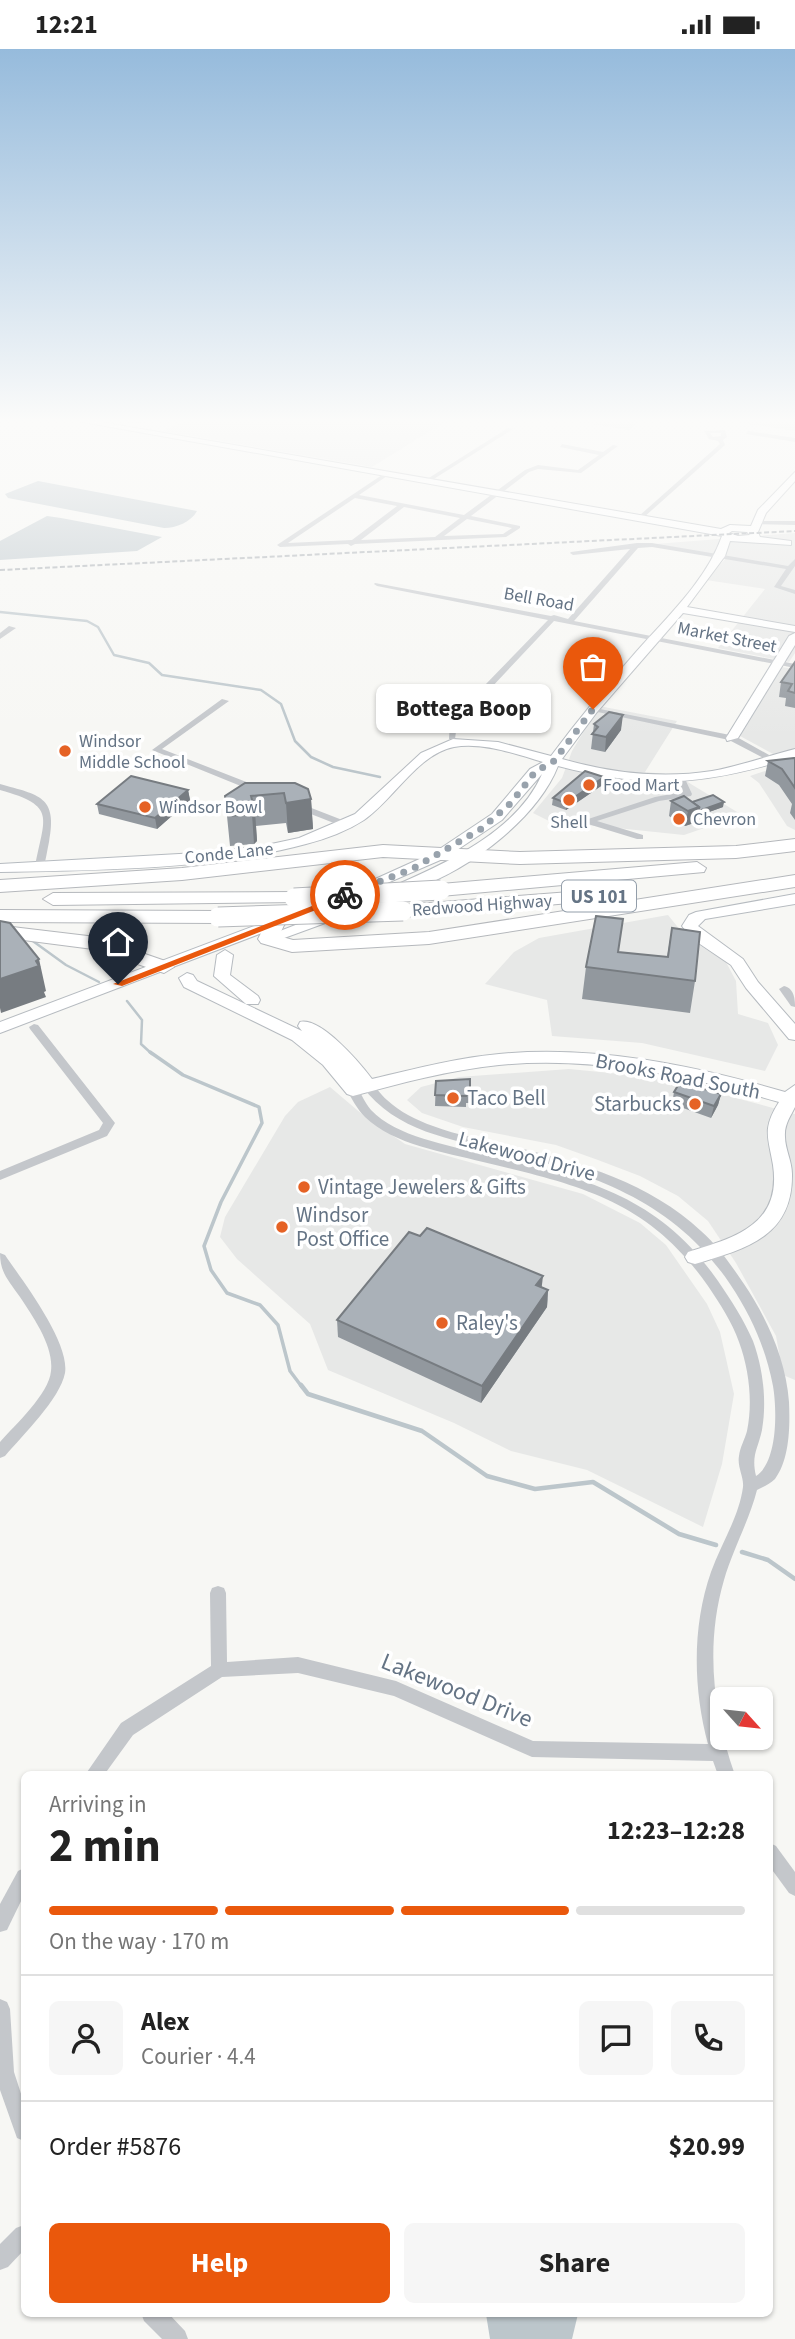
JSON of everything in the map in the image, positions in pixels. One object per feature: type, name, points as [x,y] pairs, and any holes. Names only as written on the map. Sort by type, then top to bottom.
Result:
[{"type":"highway","points":[[494,838],[497,849],[520,858]]},
{"type":"highway","points":[[0,886],[182,874],[383,851],[520,858],[737,852],[795,845]]},
{"type":"highway","name":"Redwood Highway","points":[[0,898],[293,898],[441,890],[644,874],[795,854]]},
{"type":"highway","name":"Redwood Highway","points":[[0,916],[218,917],[403,911],[656,891],[795,873]]},
{"type":"highway","points":[[272,931],[292,946],[429,937],[795,881]]},
{"type":"highway","points":[[0,932],[96,943],[176,972]]},
{"type":"main road","points":[[686,525],[727,532],[752,531]]},
{"type":"main road","points":[[0,1028],[176,972],[225,955],[272,931],[380,897],[465,857],[494,838],[522,812],[550,776],[554,761],[593,709],[680,609],[720,555],[757,525]]},
{"type":"main road","points":[[727,532],[742,527],[791,544]]},
{"type":"main road","points":[[720,555],[727,532]]},
{"type":"main road","points":[[680,609],[795,629]]},
{"type":"main road","points":[[732,738],[795,636]]},
{"type":"main road","name":"Conde Lane","points":[[0,868],[246,853],[305,841],[347,825],[374,808],[427,754],[433,744],[452,737],[469,738],[624,777],[657,781],[682,781],[731,773],[795,753]]},
{"type":"main road","name":"Conde Lane","points":[[427,754],[441,746],[460,742],[500,747]]},
{"type":"main road","points":[[0,1039],[176,972],[440,855],[497,817],[535,772],[554,761]]},
{"type":"main road","points":[[795,899],[701,915],[694,918],[690,926],[697,935],[737,962],[752,985],[795,1035]]},
{"type":"main road","points":[[225,955],[222,976],[252,1000]]},
{"type":"main road","name":"Lakewood Drive","points":[[176,972],[202,978],[314,1031],[349,1060],[360,1088]]},
{"type":"main road","name":"Lakewood Drive","points":[[176,972],[190,984],[298,1036],[360,1088]]},
{"type":"main road","name":"Brooks Road South","points":[[360,1088],[457,1065],[556,1057],[616,1062],[674,1071],[793,1097]]},
{"type":"main road","points":[[695,1257],[733,1246],[767,1227],[778,1208],[784,1174],[775,1134],[793,1097]]},
{"type":"street","points":[[310,525],[280,545],[504,536],[517,527],[507,525]]},
{"type":"street","points":[[351,544],[377,525]]},
{"type":"street","points":[[434,540],[455,525]]},
{"type":"street","points":[[752,531],[785,525]]},
{"type":"street","points":[[571,620],[637,545]]},
{"type":"street","points":[[573,553],[637,545],[720,555],[789,568]]},
{"type":"street","points":[[795,561],[777,587],[795,592]]},
{"type":"street","name":"Bell Road","points":[[377,584],[571,620],[653,639]]},
{"type":"street","points":[[452,737],[453,723],[554,617]]},
{"type":"street","points":[[0,626],[12,628]]},
{"type":"street","points":[[0,637],[12,628]]},
{"type":"street","name":"Market Street","points":[[653,639],[795,666]]},
{"type":"street","points":[[225,701],[156,750],[267,794]]},
{"type":"street","points":[[593,709],[732,738],[774,760]]},
{"type":"street","points":[[657,781],[661,798]]},
{"type":"street","points":[[575,825],[661,798],[688,793],[682,781]]},
{"type":"street","points":[[0,787],[30,796],[47,809],[51,820],[40,867]]},
{"type":"street","points":[[290,802],[347,825]]},
{"type":"street","points":[[588,821],[640,837]]},
{"type":"street","points":[[784,989],[795,1004]]},
{"type":"street","points":[[0,1176],[103,1133],[109,1123],[34,1027]]},
{"type":"street","name":"Lakewood Drive","points":[[360,1088],[403,1118],[440,1133],[574,1165],[614,1180],[670,1209],[716,1251],[764,1328],[784,1409],[781,1439],[769,1475],[751,1486]]},
{"type":"street","name":"Lakewood Drive","points":[[360,1088],[372,1117],[406,1136],[594,1190],[646,1214],[679,1240],[695,1257],[735,1318],[753,1360],[758,1385],[755,1429],[746,1459],[751,1486],[716,1581],[704,1659],[708,1706],[718,1753],[725,1771]]},
{"type":"street","points":[[0,1258],[56,1348],[58,1374],[44,1398],[0,1452]]},
{"type":"street","points":[[218,1593],[219,1670]]},
{"type":"street","name":"Lakewood Drive","points":[[96,1771],[127,1729],[219,1670],[298,1665],[396,1689],[532,1749],[718,1753]]},
{"type":"street","points":[[773,1856],[795,1887]]},
{"type":"street","points":[[0,1923],[21,1883]]},
{"type":"street","points":[[0,2009],[4,2072],[21,2122]]},
{"type":"street","points":[[0,2259],[21,2239]]},
{"type":"street","points":[[156,2317],[177,2339]]},
{"type":"shaded area","points":[[30,525],[98,525],[162,537],[137,551],[0,560],[0,541]]},
{"type":"shaded area","points":[[148,525],[180,525],[164,528]]},
{"type":"shaded area","points":[[795,533],[795,653],[789,662],[718,648],[765,589],[706,580],[727,557],[655,544]]},
{"type":"shaded area","points":[[781,667],[795,669],[795,749],[775,755],[740,736]]},
{"type":"shaded area","points":[[599,706],[677,721],[645,772],[676,775],[742,815],[684,835],[549,821],[533,813],[562,778],[572,751]]},
{"type":"shaded area","points":[[795,761],[795,830],[787,826],[759,783],[750,776]]},
{"type":"shaded area","points":[[668,915],[685,936],[726,962],[736,981],[738,1014],[768,1023],[778,1045],[765,1071],[642,1043],[552,1036],[547,1000],[485,984],[514,952],[539,938]]},
{"type":"shaded area","points":[[569,1069],[662,1078],[795,1114],[795,1380],[783,1375],[776,1336],[736,1263],[708,1221],[678,1196],[640,1176],[556,1145],[463,1127],[422,1113],[407,1100],[421,1087],[459,1077]]},
{"type":"shaded area","points":[[330,1087],[363,1115],[405,1144],[583,1194],[640,1223],[666,1245],[707,1304],[720,1332],[734,1394],[722,1464],[703,1527],[587,1470],[511,1451],[454,1423],[328,1370],[310,1324],[237,1259],[220,1237],[225,1217],[285,1116],[298,1102]]},
{"type":"shaded area","points":[[487,2317],[577,2317],[572,2339],[490,2339]]},
{"type":"building","points":[[795,662],[795,693],[788,691],[792,684],[781,682]]},
{"type":"building","points":[[609,712],[623,715],[606,737],[592,734],[598,727],[594,724]]},
{"type":"building","points":[[795,758],[795,788],[782,769],[768,761]]},
{"type":"building","points":[[585,771],[604,777],[566,803],[553,798]]},
{"type":"building","points":[[131,776],[188,790],[155,818],[97,804]]},
{"type":"building","points":[[245,783],[295,783],[308,789],[311,799],[286,803],[284,793],[251,796],[255,811],[252,814],[228,816],[225,796]]},
{"type":"building","points":[[713,795],[724,802],[699,811],[699,807],[692,802]]},
{"type":"building","points":[[684,796],[699,807],[688,811],[671,801]]},
{"type":"building","points":[[596,916],[623,919],[618,952],[668,957],[672,928],[700,932],[695,981],[586,967]]},
{"type":"building","points":[[0,921],[10,923],[39,959],[36,961],[39,966],[0,979]]},
{"type":"building","points":[[470,1079],[470,1092],[467,1092],[466,1096],[435,1095],[436,1081]]},
{"type":"building","points":[[682,1079],[721,1094],[714,1106],[674,1092]]},
{"type":"building","name":"Raley's","points":[[427,1228],[543,1276],[536,1285],[548,1290],[482,1386],[337,1320],[409,1232],[420,1236]]},
{"type":"waterway","points":[[0,612],[87,621],[98,627],[114,655],[149,663],[162,675],[261,690],[281,704],[295,741],[311,757],[333,767],[380,777]]},
{"type":"waterway","points":[[30,939],[66,965],[99,982]]},
{"type":"waterway","points":[[127,1001],[142,1020],[141,1044],[152,1054]]},
{"type":"waterway","points":[[150,1052],[183,1075],[259,1107],[262,1123],[221,1202],[204,1246],[211,1270],[227,1293],[260,1305],[278,1325],[290,1371],[302,1387]]},
{"type":"waterway","points":[[301,1385],[308,1394],[422,1431],[487,1476],[535,1489],[593,1482],[679,1534],[716,1545]]},
{"type":"waterway","points":[[742,1552],[768,1560],[795,1579]]},
{"type":"railway","points":[[0,570],[795,531]]},
{"type":"way so far","points":[[345,895],[412,869],[459,844],[497,817],[535,772],[554,761],[593,709]]},
{"type":"place","name":"Bottega Boop","points":[[593,709]]},
{"type":"place","name":"Windsor Middle School","points":[[65,751]]},
{"type":"place","name":"Food Mart","points":[[589,785]]},
{"type":"place","name":"Shell","points":[[569,800]]},
{"type":"place","name":"Windsor Bowl","points":[[145,807]]},
{"type":"place","name":"Chevron","points":[[679,819]]},
{"type":"place","name":"Taco Bell","points":[[453,1098]]},
{"type":"place","name":"Starbucks","points":[[695,1104]]},
{"type":"place","name":"Vintage Jewelers & Gifts","points":[[304,1187]]},
{"type":"place","name":"Windsor Post Office","points":[[282,1227]]},
{"type":"place","name":"Raley's","points":[[442,1323]]},
{"type":"route","points":[[118,984],[345,895]]}]
